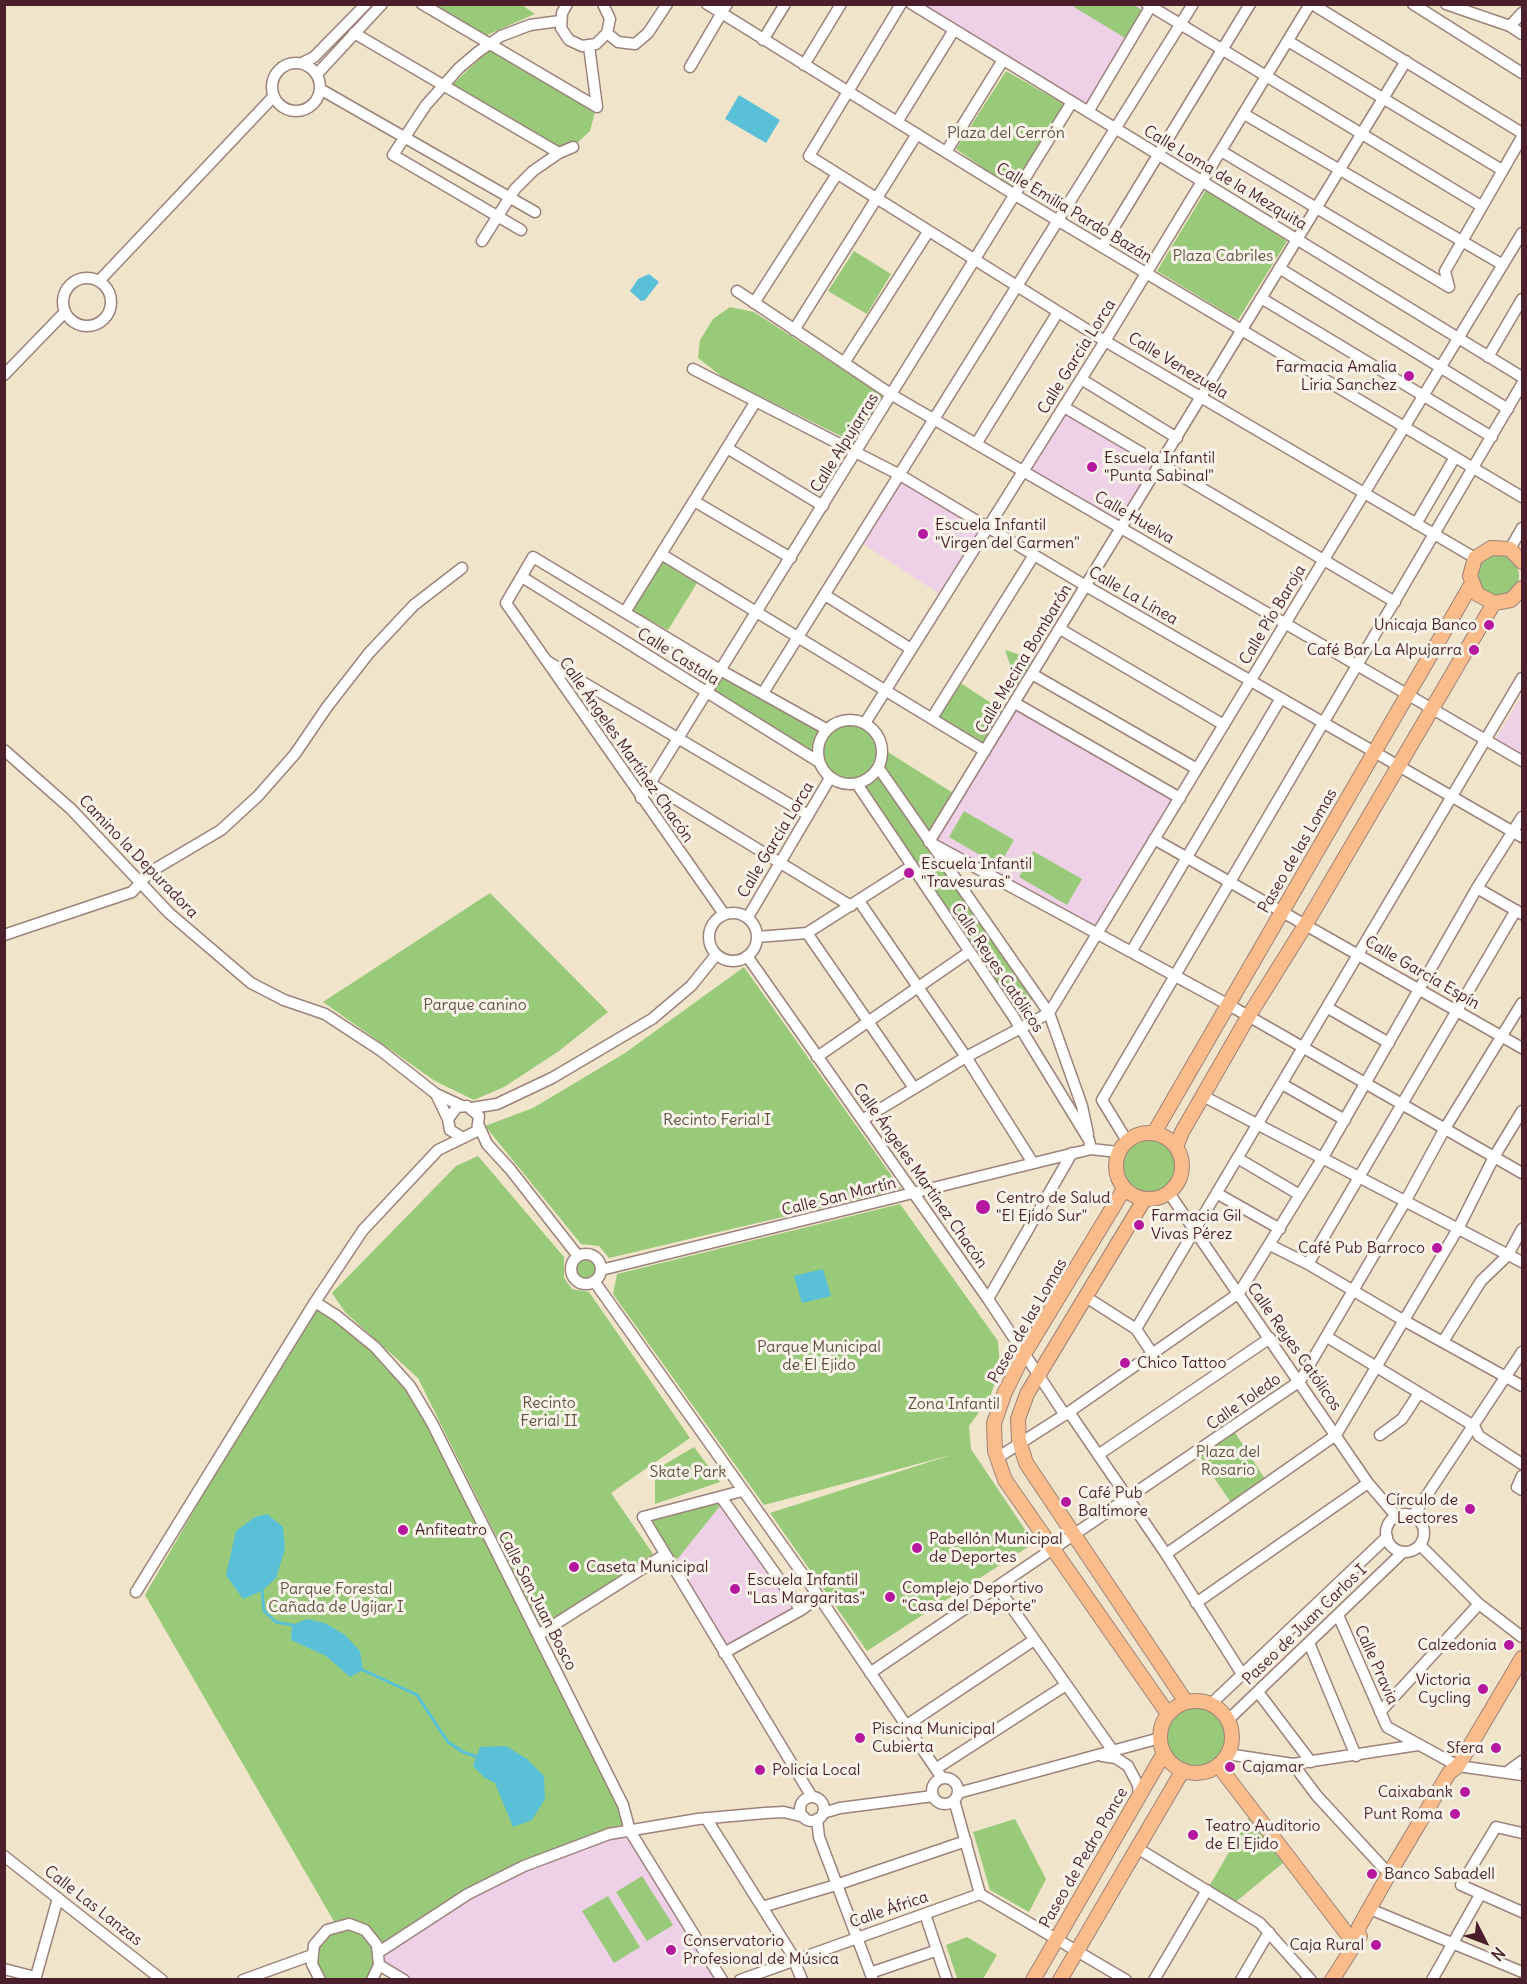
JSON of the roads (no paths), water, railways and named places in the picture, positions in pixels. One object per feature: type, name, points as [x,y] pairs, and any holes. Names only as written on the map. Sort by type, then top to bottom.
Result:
[{"type":"main road","points":[[1522,562],[1510,549],[1491,548],[1475,558],[1471,567],[1472,585],[1477,594],[1494,603],[1511,600],[1522,588]]},
{"type":"main road","name":"Paseo de las Lomas","points":[[1154,1133],[1472,585]]},
{"type":"main road","points":[[1176,1147],[1182,1131],[1248,1017],[1306,924],[1494,603]]},
{"type":"main road","points":[[1154,1133],[1170,1140],[1176,1147],[1182,1166],[1176,1185],[1169,1193],[1153,1200],[1144,1200],[1124,1190],[1115,1172],[1123,1146],[1138,1135],[1154,1133]]},
{"type":"main road","name":"Paseo de las Lomas","points":[[1124,1190],[1024,1354],[1005,1392],[994,1423],[997,1458],[1005,1480],[1168,1714]]},
{"type":"main road","points":[[1144,1200],[1038,1376],[1018,1419],[1026,1463],[1186,1702]]},
{"type":"main road","points":[[1354,1943],[1359,1927],[1386,1879],[1449,1773],[1458,1766],[1522,1658]]},
{"type":"main road","points":[[1186,1702],[1211,1704],[1228,1720],[1231,1732],[1222,1760],[1195,1773],[1183,1770],[1168,1760],[1160,1738],[1160,1730],[1168,1714],[1186,1702]]},
{"type":"main road","name":"Paseo de Pedro Ponce","points":[[1033,1980],[1164,1753]]},
{"type":"main road","points":[[1222,1760],[1354,1943]]},
{"type":"main road","points":[[1332,1980],[1354,1943],[1377,1912],[1457,1777],[1458,1766]]},
{"type":"main road","points":[[1060,1980],[1183,1770]]},
{"type":"main road","points":[[1377,1912],[1386,1879]]},
{"type":"street","points":[[302,63],[315,57],[366,4]]},
{"type":"street","points":[[317,74],[382,4]]},
{"type":"street","points":[[422,4],[597,106],[589,46]]},
{"type":"street","points":[[567,4],[560,21],[561,28],[568,40],[575,44],[589,46],[596,44],[607,33],[610,19],[603,4]]},
{"type":"street","points":[[607,33],[618,42],[635,44],[648,33],[667,4]]},
{"type":"street","name":"Calle Emilia Pardo Bazán","points":[[706,4],[724,9],[764,40],[1015,195],[1522,496]]},
{"type":"street","points":[[764,40],[785,4]]},
{"type":"street","points":[[804,65],[842,4]]},
{"type":"street","points":[[847,92],[901,4]]},
{"type":"street","name":"Calle Loma de la Mezquita","points":[[912,4],[1522,376]]},
{"type":"street","points":[[763,693],[1193,4]]},
{"type":"street","points":[[1102,247],[1250,4]]},
{"type":"street","points":[[1221,151],[1449,287],[1445,271],[1522,135],[1311,4]]},
{"type":"street","name":"Calle García Lorca","points":[[865,723],[884,689],[1105,341],[1311,4]]},
{"type":"street","points":[[1413,4],[1522,73]]},
{"type":"street","points":[[1446,4],[1510,26],[1522,34]]},
{"type":"street","points":[[1088,112],[1150,5],[1266,78],[1481,206]]},
{"type":"street","points":[[690,67],[724,9]]},
{"type":"street","points":[[1510,26],[1522,13]]},
{"type":"street","points":[[521,230],[393,155],[404,136],[443,85],[490,44],[501,36],[530,25],[560,21]]},
{"type":"street","points":[[897,122],[954,30]]},
{"type":"street","points":[[354,33],[559,153]]},
{"type":"street","points":[[1288,41],[1502,170]]},
{"type":"street","points":[[946,152],[1003,60]]},
{"type":"street","name":"Calle Mecina Bombarón","points":[[929,842],[1406,61]]},
{"type":"street","points":[[292,63],[302,63],[311,67],[317,74],[320,89],[318,98],[308,108],[299,111],[281,106],[274,96],[272,84],[276,74],[292,63]]},
{"type":"street","points":[[320,89],[535,212]]},
{"type":"street","name":"Calle Venezuela","points":[[847,92],[809,156],[1105,341],[1475,558]]},
{"type":"street","points":[[99,281],[274,96]]},
{"type":"street","name":"Calle Alpujarras","points":[[641,798],[707,691],[722,671],[1072,102]]},
{"type":"street","points":[[1244,114],[1503,266]]},
{"type":"street","points":[[794,330],[878,200],[917,134]]},
{"type":"street","points":[[482,241],[509,197],[533,171],[559,153],[573,147]]},
{"type":"street","points":[[754,303],[837,174]]},
{"type":"street","points":[[844,363],[928,232]]},
{"type":"street","name":"Calle Pío Baroja","points":[[1049,1013],[1522,233]]},
{"type":"street","points":[[1279,268],[1508,409]]},
{"type":"street","points":[[83,278],[99,281],[108,290],[112,300],[110,313],[99,324],[82,326],[72,321],[65,312],[63,300],[67,289],[74,282],[83,278]]},
{"type":"street","name":"Calle Huelva","points":[[736,291],[892,395],[1522,761]]},
{"type":"street","points":[[1261,298],[1492,436]]},
{"type":"street","points":[[1488,357],[1522,299]]},
{"type":"street","points":[[4,375],[65,312]]},
{"type":"street","points":[[976,444],[1058,312]]},
{"type":"street","name":"Calle La Línea","points":[[693,369],[900,475],[1086,586],[1518,834]]},
{"type":"street","points":[[1081,379],[1177,438]]},
{"type":"street","points":[[1123,1146],[1102,1100],[1522,384]]},
{"type":"street","points":[[625,612],[756,401]]},
{"type":"street","points":[[1064,406],[1395,602]]},
{"type":"street","points":[[727,448],[823,506]]},
{"type":"street","points":[[1416,524],[1455,457]]},
{"type":"street","points":[[694,501],[791,558]]},
{"type":"street","points":[[1510,549],[1522,528]]},
{"type":"street","points":[[662,554],[985,751]]},
{"type":"street","points":[[932,718],[1034,555]]},
{"type":"street","name":"Calle Castala","points":[[819,762],[522,578],[533,557],[722,671],[826,729]]},
{"type":"street","points":[[4,935],[132,892],[150,872],[221,830],[258,796],[296,754],[327,707],[369,653],[414,605],[462,568]]},
{"type":"street","name":"Calle Ángeles Martínez Chacón","points":[[522,578],[506,603],[543,659],[724,914]]},
{"type":"street","points":[[825,595],[911,648]]},
{"type":"street","points":[[1060,629],[1224,725]]},
{"type":"street","points":[[543,659],[808,815]]},
{"type":"street","points":[[1032,674],[1197,769]]},
{"type":"street","points":[[1136,1329],[1239,1159],[1522,678]]},
{"type":"street","points":[[1131,952],[1281,698]]},
{"type":"street","points":[[1015,703],[1180,798]]},
{"type":"street","points":[[844,720],[865,723],[873,729],[880,742],[882,758],[879,767],[866,780],[857,784],[838,783],[830,778],[819,762],[818,745],[826,729],[844,720]]},
{"type":"street","name":"Camino la Depuradora","points":[[4,750],[71,809],[169,913],[251,983],[284,1000],[325,1014],[380,1050],[436,1094],[467,1107]]},
{"type":"street","name":"Calle Reyes Católicos","points":[[879,767],[1049,1013],[1082,1106],[1090,1145]]},
{"type":"street","name":"Calle García Lorca","points":[[748,917],[830,778]]},
{"type":"street","points":[[651,784],[780,862],[855,904],[918,987],[966,1057],[1033,1163]]},
{"type":"street","name":"Calle Reyes Católicos","points":[[857,784],[1020,1026],[1090,1145]]},
{"type":"street","points":[[997,1458],[1067,1413],[1239,1293],[1322,1160],[1478,888],[1518,834],[1522,817]]},
{"type":"street","points":[[1154,839],[1283,911]]},
{"type":"street","points":[[929,842],[1227,1005],[1365,1083],[1400,1106],[1522,1173]]},
{"type":"street","points":[[757,937],[807,933],[912,866]]},
{"type":"street","points":[[1308,1264],[1400,1106],[1519,912],[1478,888]]},
{"type":"street","name":"Calle García Espín","points":[[1283,911],[1522,1048]]},
{"type":"street","points":[[740,913],[748,917],[756,929],[757,937],[756,944],[747,956],[731,961],[716,955],[709,940],[712,924],[724,914],[740,913]]},
{"type":"street","points":[[807,933],[914,1088]]},
{"type":"street","points":[[817,1057],[969,952]]},
{"type":"street","points":[[438,1150],[453,1110],[497,1104],[552,1078],[652,1019],[691,986],[716,955]]},
{"type":"street","name":"Calle Ángeles Martínez Chacón","points":[[747,956],[988,1299],[1038,1376],[1098,1455],[1166,1554],[1242,1674]]},
{"type":"street","name":"Calle Toledo","points":[[870,1673],[1053,1551],[1300,1381],[1405,1202],[1444,1130],[1522,1003]]},
{"type":"street","points":[[1328,1008],[1389,1043]]},
{"type":"street","points":[[862,1120],[1020,1026],[1049,1013]]},
{"type":"street","points":[[1282,1084],[1345,1120]]},
{"type":"street","name":"Camino la Depuradora","points":[[436,1094],[448,1122]]},
{"type":"street","points":[[1203,1096],[1359,1179],[1459,1227],[1522,1262]]},
{"type":"street","points":[[136,1592],[315,1302],[363,1230],[438,1150],[466,1137],[497,1104]]},
{"type":"street","points":[[467,1107],[480,1123],[487,1144],[510,1169],[578,1256]]},
{"type":"street","points":[[1166,1554],[1336,1435],[1459,1227],[1494,1157],[1522,1111]]},
{"type":"street","points":[[448,1122],[453,1134],[487,1144]]},
{"type":"street","name":"Calle San Martín","points":[[601,1270],[914,1194],[1072,1153],[1090,1145],[1123,1146]]},
{"type":"street","points":[[988,1299],[1072,1153]]},
{"type":"street","points":[[1239,1159],[1300,1194]]},
{"type":"street","name":"Calle Reyes Católicos","points":[[1169,1193],[1368,1483],[1397,1517]]},
{"type":"street","points":[[1218,1194],[1280,1229]]},
{"type":"street","points":[[1444,1340],[1481,1281],[1508,1255],[1522,1230]]},
{"type":"street","points":[[1270,1245],[1308,1264],[1402,1320],[1444,1340],[1522,1386]]},
{"type":"street","points":[[587,1254],[596,1257],[601,1270],[594,1281],[580,1283],[573,1277],[572,1263],[578,1256],[587,1254]]},
{"type":"street","points":[[594,1281],[819,1598],[939,1773],[954,1781],[980,1894],[1126,1980]]},
{"type":"street","points":[[1086,1297],[1136,1329],[1152,1353]]},
{"type":"street","name":"Calle San Juan Bosco","points":[[315,1302],[337,1316],[375,1347],[410,1386],[432,1423],[623,1805],[630,1831],[722,1980]]},
{"type":"street","points":[[1327,1337],[1474,1426],[1479,1436],[1522,1464]]},
{"type":"street","points":[[1098,1455],[1270,1338]]},
{"type":"street","points":[[1413,1516],[1522,1352]]},
{"type":"street","points":[[1380,1435],[1402,1419],[1419,1393]]},
{"type":"street","points":[[1522,1476],[1517,1487],[1522,1490]]},
{"type":"street","points":[[1196,1603],[1368,1483]]},
{"type":"street","points":[[742,1491],[643,1517],[815,1807],[819,1837],[872,1976],[935,1951]]},
{"type":"street","points":[[721,1497],[801,1610]]},
{"type":"street","points":[[1413,1516],[1397,1517],[1388,1525],[1387,1537],[1392,1547],[1403,1552],[1420,1545]]},
{"type":"street","points":[[1413,1516],[1424,1529],[1420,1545]]},
{"type":"street","name":"Paseo de Juan Carlos I","points":[[1211,1704],[1387,1537]]},
{"type":"street","points":[[1420,1545],[1479,1604],[1522,1637]]},
{"type":"street","name":"Paseo de Juan Carlos I","points":[[1228,1720],[1403,1552]]},
{"type":"street","points":[[538,1635],[664,1555]]},
{"type":"street","points":[[998,1588],[1113,1751]]},
{"type":"street","points":[[724,1653],[819,1598]]},
{"type":"street","points":[[1380,1712],[1479,1604]]},
{"type":"street","name":"Calle Pravia","points":[[1338,1615],[1387,1727],[1419,1744]]},
{"type":"street","points":[[907,1725],[1034,1640]]},
{"type":"street","points":[[1309,1642],[1356,1756]]},
{"type":"street","points":[[933,1796],[939,1773],[1066,1684]]},
{"type":"street","points":[[1258,1692],[1311,1762]]},
{"type":"street","points":[[379,1952],[468,1894],[524,1866],[609,1834],[706,1818],[784,1812],[815,1807],[840,1808],[933,1796],[942,1804],[956,1796],[1160,1738]]},
{"type":"street","points":[[1222,1760],[1293,1764],[1356,1756],[1419,1744],[1458,1766],[1522,1775]]},
{"type":"street","points":[[1099,1755],[1116,1758],[1128,1766],[1138,1785],[1138,1797]]},
{"type":"street","points":[[1507,1772],[1522,1761]]},
{"type":"street","points":[[1293,1764],[1386,1879]]},
{"type":"street","points":[[784,1812],[810,1820],[815,1807]]},
{"type":"street","points":[[706,1818],[795,1960],[802,1980]]},
{"type":"street","points":[[1522,1833],[1496,1827],[1461,1885],[1522,1912]]},
{"type":"street","points":[[762,1907],[837,1885],[966,1841]]},
{"type":"street","points":[[1137,1848],[1260,1923],[1311,1980]]},
{"type":"street","name":"Calle Las Lanzas","points":[[4,1856],[162,1980]]},
{"type":"street","points":[[1154,1980],[1207,1890]]},
{"type":"street","name":"Calle África","points":[[740,1980],[980,1894]]},
{"type":"street","points":[[1432,1980],[1480,1895]]},
{"type":"street","points":[[4,1969],[35,1978],[58,1898]]},
{"type":"street","points":[[1377,1912],[1518,1970],[1508,1980]]},
{"type":"street","points":[[925,1914],[946,1980]]},
{"type":"street","points":[[320,1980],[315,1972],[312,1955],[319,1937],[327,1930],[342,1924],[365,1930],[373,1937],[379,1952],[379,1965],[372,1980]]},
{"type":"street","points":[[1241,1980],[1269,1932]]},
{"type":"street","points":[[243,1980],[312,1955]]},
{"type":"street","points":[[379,1965],[404,1980]]},
{"type":"water","points":[[739,95],[780,120],[766,143],[725,119]]},
{"type":"water","points":[[649,274],[659,282],[645,300],[641,301],[630,291],[638,279]]},
{"type":"water","points":[[823,1269],[831,1296],[802,1303],[794,1276]]},
{"type":"water","points":[[267,1514],[283,1527],[285,1549],[276,1578],[262,1591],[243,1599],[226,1575],[236,1531],[255,1517]]},
{"type":"water","points":[[307,1619],[325,1623],[345,1635],[360,1651],[363,1670],[350,1677],[326,1656],[291,1640],[292,1625]]},
{"type":"water","points":[[506,1746],[527,1759],[544,1776],[545,1799],[532,1820],[513,1827],[495,1783],[485,1778],[473,1766],[480,1747]]},
{"type":"waterway","points":[[262,1591],[264,1611],[276,1622],[292,1625]]},
{"type":"waterway","points":[[363,1670],[417,1695],[448,1742],[463,1752],[478,1757]]},
{"type":"place","name":"Farmacia Amalia Liria Sanchez","points":[[1409,376]]},
{"type":"place","name":"Escuela Infantil \"Punta Sabinal\"","points":[[1092,467]]},
{"type":"place","name":"Escuela Infantil \"Virgen del Carmen\"","points":[[923,534]]},
{"type":"place","name":"Unicaja Banco","points":[[1489,625]]},
{"type":"place","name":"Café Bar La Alpujarra","points":[[1474,650]]},
{"type":"place","name":"Escuela Infantil \"Travesuras\"","points":[[909,873]]},
{"type":"place","name":"Centro de Salud \"El Ejido Sur\"","points":[[983,1207]]},
{"type":"place","name":"Farmacia Gil Vivas Pérez","points":[[1139,1225]]},
{"type":"place","name":"Café Pub Barroco","points":[[1437,1248]]},
{"type":"place","name":"Chico Tattoo","points":[[1125,1363]]},
{"type":"place","name":"Café Pub Baltimore","points":[[1066,1502]]},
{"type":"place","name":"Círculo de Lectores","points":[[1470,1509]]},
{"type":"place","name":"Anfiteatro","points":[[403,1530]]},
{"type":"place","name":"Pabellón Municipal de Deportes","points":[[917,1548]]},
{"type":"place","name":"Caseta Municipal","points":[[574,1567]]},
{"type":"place","name":"Escuela Infantil \"Las Margaritas\"","points":[[735,1589]]},
{"type":"place","name":"Complejo Deportivo \"Casa del Deporte\"","points":[[890,1597]]},
{"type":"place","name":"Calzedonia","points":[[1509,1645]]},
{"type":"place","name":"Victoria Cycling","points":[[1483,1689]]},
{"type":"place","name":"Piscina Municipal Cubierta","points":[[860,1738]]},
{"type":"place","name":"Sfera","points":[[1496,1748]]},
{"type":"place","name":"Cajamar","points":[[1230,1767]]},
{"type":"place","name":"Policía Local","points":[[760,1770]]},
{"type":"place","name":"Caixabank","points":[[1465,1792]]},
{"type":"place","name":"Punt Roma","points":[[1455,1814]]},
{"type":"place","name":"Teatro Auditorio de El Ejido","points":[[1193,1835]]},
{"type":"place","name":"Banco Sabadell","points":[[1372,1874]]},
{"type":"place","name":"Caja Rural","points":[[1376,1945]]},
{"type":"place","name":"Conservatorio Profesional de Música","points":[[671,1950]]},
{"type":"park label","name":"Plaza del Cerrón","points":[[1006,133]]},
{"type":"park label","name":"Plaza Cabriles","points":[[1223,256]]},
{"type":"park label","name":"Parque canino","points":[[475,1005]]},
{"type":"park label","name":"Recinto Ferial I","points":[[717,1120]]},
{"type":"park label","name":"Parque Municipal de El Ejido","points":[[819,1356]]},
{"type":"park label","name":"Zona Infantil","points":[[954,1404]]},
{"type":"park label","name":"Recinto Ferial II","points":[[549,1412]]},
{"type":"park label","name":"Plaza del Rosario","points":[[1228,1461]]},
{"type":"park label","name":"Skate Park","points":[[688,1472]]},
{"type":"park label","name":"Parque Forestal Cañada de Ugíjar I","points":[[336,1598]]}]
